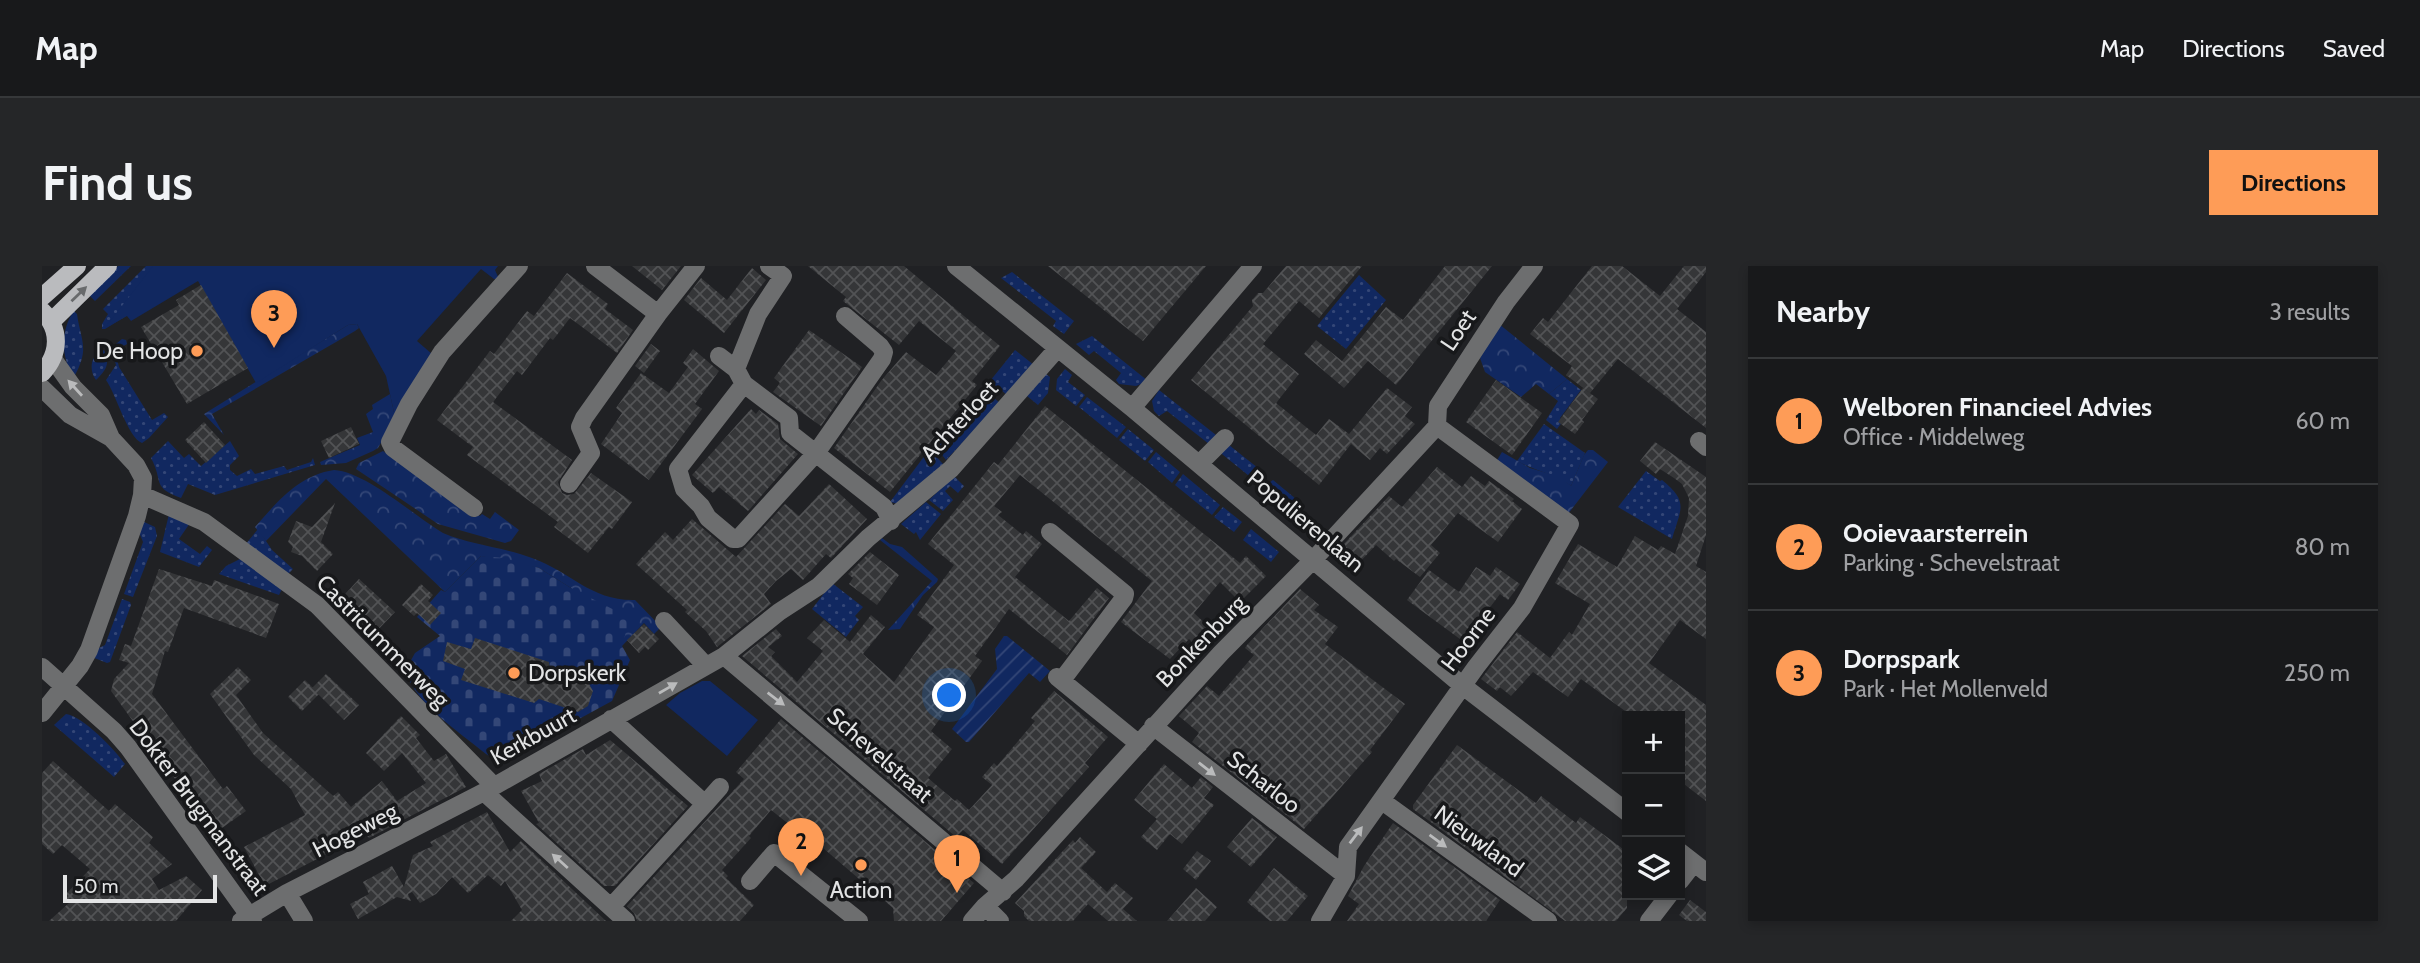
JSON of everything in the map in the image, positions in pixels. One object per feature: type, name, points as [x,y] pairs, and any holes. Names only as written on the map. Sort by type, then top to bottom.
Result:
[{"type":"main road","points":[[42,297],[77,266]]},
{"type":"main road","points":[[47,366],[56,344],[47,316],[108,266]]},
{"type":"street","points":[[474,508],[393,448],[390,442],[409,404],[442,352],[519,266]]},
{"type":"street","points":[[595,266],[658,314]]},
{"type":"street","points":[[569,484],[592,453],[580,427],[584,418],[658,314],[696,266]]},
{"type":"street","points":[[769,266],[783,276],[758,314],[740,376],[678,469],[684,489],[701,506],[708,518],[733,538],[738,539],[816,453],[882,359],[884,352],[866,332],[845,316]]},
{"type":"street","name":"Populierenlaan","points":[[956,266],[1132,408],[1463,686],[1622,808]]},
{"type":"street","points":[[1132,408],[1253,266]]},
{"type":"street","name":"Loet","points":[[1437,426],[1438,406],[1506,302],[1534,266]]},
{"type":"street","name":"Achterloet","points":[[724,656],[779,612],[819,586],[868,538],[951,469],[1057,349]]},
{"type":"street","points":[[719,356],[789,418],[790,433],[884,507],[891,521]]},
{"type":"street","points":[[47,366],[101,415],[111,438]]},
{"type":"street","points":[[42,387],[70,415],[111,438],[136,465],[143,478],[137,516],[89,650],[80,666],[42,713]]},
{"type":"street","name":"Bonkenburg","points":[[972,921],[1003,892],[1153,726],[1314,559],[1437,426]]},
{"type":"street","name":"Hoorne","points":[[1320,921],[1346,876],[1348,847],[1476,667],[1522,608],[1570,524],[1437,426]]},
{"type":"street","points":[[1199,464],[1225,438]]},
{"type":"street","name":"Castricummerweg","points":[[142,495],[204,522],[317,605],[489,789],[626,921]]},
{"type":"street","points":[[1050,532],[1125,594],[1059,679],[1139,744]]},
{"type":"street","points":[[664,621],[706,666]]},
{"type":"street","name":"Kerkbuurt","points":[[489,789],[724,656]]},
{"type":"street","name":"Schevelstraat","points":[[724,656],[1003,892]]},
{"type":"street","name":"Dokter Brugmanstraat","points":[[42,667],[114,731],[128,747],[248,919]]},
{"type":"street","points":[[611,719],[705,804]]},
{"type":"street","name":"Scharloo","points":[[1153,726],[1346,876]]},
{"type":"street","points":[[611,907],[720,787]]},
{"type":"street","name":"Hogeweg","points":[[248,919],[288,893],[489,789]]},
{"type":"street","name":"Nieuwland","points":[[1382,801],[1548,921]]},
{"type":"street","points":[[750,881],[774,853],[854,919]]},
{"type":"street","points":[[288,893],[304,921]]},
{"type":"street","points":[[1649,921],[1665,900]]},
{"type":"street","points":[[985,906],[1000,921]]},
{"type":"green space","points":[[118,266],[131,266],[95,301],[89,295]]},
{"type":"green space","points":[[146,266],[170,266],[131,313],[102,329],[108,314],[103,309]]},
{"type":"green space","points":[[153,266],[498,266],[495,270],[499,279],[494,279],[481,269],[417,341],[432,354],[395,417],[386,376],[357,324],[348,325],[256,383],[198,281],[131,321],[127,316],[104,329]]},
{"type":"green space","points":[[1012,272],[1074,321],[1064,334],[1053,326],[1056,321],[1001,278]]},
{"type":"green space","points":[[1359,275],[1386,300],[1346,349],[1317,326]]},
{"type":"green space","points":[[74,311],[77,314],[83,352],[74,377],[67,362],[64,335]]},
{"type":"green space","points":[[357,324],[359,328],[355,331],[212,414],[224,435],[204,414],[348,325]]},
{"type":"green space","points":[[1499,324],[1567,379],[1549,394],[1536,384],[1521,397],[1485,372],[1480,358]]},
{"type":"green space","points":[[1092,336],[1148,381],[1136,386],[1119,384],[1116,380],[1121,373],[1094,351],[1089,355],[1076,344]]},
{"type":"green space","points":[[122,339],[126,340],[127,344],[115,351],[119,367],[152,420],[164,413],[168,417],[142,443],[132,433],[106,380],[116,365],[111,348]]},
{"type":"green space","points":[[104,350],[106,366],[96,380],[92,362],[96,355]]},
{"type":"green space","points":[[1015,350],[1034,365],[1007,395],[990,381]]},
{"type":"green space","points":[[1065,369],[1072,375],[1068,382],[1085,395],[1076,406],[1056,390],[1057,379]]},
{"type":"green space","points":[[1046,374],[1050,377],[1048,393],[1038,405],[1027,396]]},
{"type":"green space","points":[[1567,379],[1581,390],[1560,418],[1563,421],[1557,429],[1546,420],[1558,401],[1549,394]]},
{"type":"green space","points":[[983,389],[1000,403],[946,460],[936,447]]},
{"type":"green space","points":[[1159,390],[1216,435],[1209,444],[1167,411],[1159,416],[1154,411],[1152,401]]},
{"type":"green space","points":[[390,394],[395,417],[378,448],[346,463],[321,465],[320,462],[360,445],[357,438],[373,432],[366,414],[373,409],[372,405]]},
{"type":"green space","points":[[1087,397],[1126,427],[1117,438],[1079,407]]},
{"type":"green space","points":[[1544,424],[1585,453],[1571,486],[1517,461]]},
{"type":"green space","points":[[1128,429],[1154,450],[1145,461],[1119,440]]},
{"type":"green space","points":[[168,441],[184,458],[189,454],[201,466],[230,441],[239,456],[230,465],[230,470],[237,476],[251,469],[255,474],[284,466],[287,470],[311,462],[313,458],[315,465],[215,495],[188,484],[181,498],[162,487],[151,458]]},
{"type":"green space","points":[[1229,445],[1258,468],[1254,480],[1217,450]]},
{"type":"green space","points":[[1588,450],[1593,450],[1608,462],[1568,514],[1496,462],[1502,452],[1530,468],[1560,477],[1571,486]]},
{"type":"green space","points":[[383,451],[472,517],[476,513],[490,519],[495,512],[519,530],[511,541],[505,543],[438,524],[356,469],[359,463]]},
{"type":"green space","points":[[1156,452],[1180,472],[1172,483],[1148,462]]},
{"type":"green space","points":[[933,453],[943,464],[899,504],[890,502],[926,454]]},
{"type":"green space","points":[[334,470],[375,486],[443,533],[532,558],[606,596],[635,600],[661,627],[654,634],[644,623],[622,646],[571,588],[539,568],[481,556],[445,592],[326,479],[266,541],[255,527],[272,508],[299,484]]},
{"type":"green space","points":[[1646,471],[1662,480],[1679,500],[1680,513],[1672,539],[1618,507]]},
{"type":"green space","points":[[1183,474],[1220,505],[1212,515],[1175,485]]},
{"type":"green space","points":[[954,476],[964,486],[958,493],[950,486],[945,491],[953,500],[943,511],[929,500]]},
{"type":"green space","points":[[1273,480],[1302,504],[1295,513],[1263,487]]},
{"type":"green space","points":[[926,502],[941,514],[920,540],[916,532],[914,534],[901,524]]},
{"type":"green space","points":[[1223,507],[1242,522],[1234,532],[1214,517]]},
{"type":"green space","points":[[169,514],[190,523],[179,539],[200,554],[207,546],[212,550],[199,567],[160,552]]},
{"type":"green space","points":[[142,521],[155,527],[157,536],[133,597],[124,594],[143,542],[139,532]]},
{"type":"green space","points":[[258,529],[272,550],[293,569],[288,574],[245,545]]},
{"type":"green space","points":[[1251,529],[1279,552],[1271,562],[1243,540]]},
{"type":"green space","points":[[882,538],[890,544],[902,547],[938,579],[923,595],[900,629],[888,630],[932,581],[880,540]]},
{"type":"green space","points":[[481,556],[504,558],[539,568],[571,588],[630,618],[622,646],[630,660],[612,701],[501,759],[494,759],[486,754],[429,707],[411,684],[405,671],[415,653],[440,636],[417,617],[441,590],[445,592]]},
{"type":"green space","points":[[240,559],[282,589],[279,595],[219,574],[226,566]]},
{"type":"green space","points":[[832,583],[863,607],[855,616],[859,620],[846,637],[812,609]]},
{"type":"green space","points":[[122,599],[131,605],[110,662],[107,663],[92,657],[95,650],[105,645]]},
{"type":"green space","points":[[1004,636],[1050,671],[1040,682],[1029,673],[969,742],[966,742],[952,729],[997,669],[995,649]]},
{"type":"green space","points":[[702,681],[710,681],[758,720],[727,756],[666,705],[680,693]]},
{"type":"green space","points":[[66,714],[90,727],[125,764],[114,777],[54,725]]},
{"type":"building","points":[[632,266],[681,266],[662,290]]},
{"type":"building","points":[[808,266],[904,266],[1000,346],[972,381],[977,385],[890,492],[834,448],[881,381],[906,352],[936,375],[956,351],[919,321],[899,345],[843,301],[846,297]]},
{"type":"building","points":[[1048,266],[1206,266],[1143,341]]},
{"type":"building","points":[[1286,266],[1362,266],[1319,318],[1299,301],[1263,344],[1299,374],[1276,403],[1316,435],[1329,419],[1349,434],[1387,388],[1412,407],[1405,416],[1415,424],[1387,454],[1380,448],[1370,460],[1351,444],[1319,485],[1191,380],[1253,306],[1252,300],[1258,293],[1263,293]]},
{"type":"building","points":[[1445,266],[1492,266],[1396,385],[1368,361],[1344,388],[1304,354],[1316,340],[1342,361],[1386,307],[1403,320]]},
{"type":"building","points":[[1592,266],[1622,266],[1660,296],[1684,266],[1706,266],[1706,272],[1677,309],[1706,332],[1706,428],[1618,359],[1590,393],[1566,375],[1572,366],[1530,334],[1543,318],[1548,322]]},
{"type":"building","points":[[752,268],[766,280],[724,333],[684,300],[701,278],[727,300]]},
{"type":"building","points":[[567,273],[608,304],[605,309],[633,330],[617,353],[570,318],[553,340],[550,338],[522,375],[517,371],[493,402],[572,460],[558,482],[562,493],[574,494],[591,473],[632,502],[612,529],[609,527],[588,553],[554,527],[558,522],[467,455],[473,447],[437,420],[490,351],[494,354],[527,311],[534,316]]},
{"type":"building","points":[[201,285],[248,368],[187,404],[141,327],[179,305],[176,300]]},
{"type":"building","points":[[809,330],[862,367],[821,426],[773,392],[780,383],[774,378]]},
{"type":"building","points":[[651,344],[660,351],[644,373],[635,366]]},
{"type":"building","points":[[693,349],[719,371],[695,404],[702,409],[649,480],[601,444],[622,413],[616,408],[641,373],[669,393],[688,367],[683,363]]},
{"type":"building","points":[[1496,380],[1542,413],[1512,455],[1466,422]]},
{"type":"building","points":[[1583,388],[1598,399],[1575,434],[1558,422]]},
{"type":"building","points":[[1045,406],[1240,563],[1246,556],[1266,576],[1240,602],[1220,582],[1194,613],[1210,628],[1195,645],[1189,639],[1170,659],[1121,622],[1152,581],[1020,475],[994,506],[1002,512],[998,515],[1023,535],[1026,531],[1042,544],[1015,577],[1069,621],[1097,588],[1109,598],[1067,655],[1009,609],[975,656],[982,661],[931,731],[952,749],[928,778],[969,810],[992,785],[982,777],[994,763],[997,766],[1035,721],[1031,718],[1054,691],[1108,737],[1085,763],[1089,767],[1002,864],[963,830],[956,837],[742,656],[776,629],[782,636],[768,647],[775,652],[771,656],[797,682],[823,651],[807,638],[824,620],[850,642],[871,615],[885,627],[863,654],[894,682],[934,627],[917,615],[954,565],[928,544],[994,462],[998,465]]},
{"type":"building","points":[[751,409],[756,414],[759,410],[778,424],[780,439],[798,454],[748,511],[719,487],[713,493],[692,475]]},
{"type":"building","points":[[204,422],[225,445],[206,463],[185,440]]},
{"type":"building","points":[[351,427],[359,444],[329,458],[321,441]]},
{"type":"building","points":[[1655,442],[1706,477],[1706,535],[1696,566],[1706,572],[1706,639],[1680,620],[1649,663],[1706,705],[1706,801],[1685,785],[1685,711],[1625,711],[1581,679],[1568,697],[1533,672],[1511,696],[1500,687],[1497,691],[1481,679],[1517,632],[1550,658],[1569,632],[1572,635],[1590,604],[1555,583],[1578,544],[1617,567],[1635,536],[1658,550],[1661,546],[1675,554],[1688,516],[1689,498],[1682,484],[1660,469],[1656,474],[1640,461]]},
{"type":"building","points":[[1437,467],[1462,487],[1471,476],[1485,486],[1489,481],[1514,499],[1512,501],[1522,509],[1498,542],[1458,513],[1431,545],[1440,553],[1420,577],[1396,559],[1394,561],[1376,545],[1356,566],[1338,550],[1389,496],[1402,507]]},
{"type":"building","points":[[829,484],[867,519],[831,558],[826,554],[803,580],[791,569],[776,581],[764,594],[771,604],[717,647],[706,631],[685,612],[687,610],[636,564],[665,532],[673,540],[692,519],[736,557],[785,504],[799,516]]},
{"type":"building","points":[[335,503],[321,542],[333,554],[317,571],[302,556],[291,552],[293,547],[288,542],[296,521],[312,527]]},
{"type":"building","points":[[870,552],[899,575],[877,605],[849,584],[853,578],[848,574]]},
{"type":"building","points":[[1476,567],[1490,576],[1496,567],[1520,584],[1508,600],[1500,594],[1464,642],[1407,600],[1429,570],[1459,592]]},
{"type":"building","points":[[159,569],[212,586],[214,580],[279,604],[266,638],[184,608],[168,652],[165,651],[152,694],[223,789],[227,786],[246,811],[212,835],[194,811],[197,809],[111,691],[114,679],[129,663],[119,660],[125,644],[131,646]]},
{"type":"building","points":[[359,579],[395,612],[372,636],[338,602]]},
{"type":"building","points":[[421,584],[433,595],[428,601],[441,613],[430,625],[417,613],[414,616],[402,605]]},
{"type":"building","points":[[1300,589],[1319,605],[1314,610],[1338,627],[1325,644],[1405,704],[1370,750],[1372,752],[1304,829],[1192,742],[1199,733],[1179,716],[1207,686],[1219,696],[1254,655],[1245,648],[1247,645]]},
{"type":"building","points":[[644,624],[659,639],[648,650],[645,647],[639,653],[627,640]]},
{"type":"building","name":"Dorpskerk","points":[[475,638],[549,662],[550,668],[587,680],[593,691],[588,706],[578,712],[539,699],[534,703],[461,680],[465,669],[443,661],[447,642],[471,649]]},
{"type":"building","points":[[238,667],[251,680],[236,695],[263,733],[333,796],[338,792],[351,807],[382,781],[397,801],[426,783],[402,753],[384,771],[366,753],[401,716],[420,735],[416,738],[434,761],[446,754],[466,787],[369,838],[365,834],[265,886],[244,847],[305,815],[291,789],[254,755],[210,694]]},
{"type":"building","points":[[326,674],[359,705],[344,720],[312,688]]},
{"type":"building","points":[[305,680],[319,694],[302,711],[288,697]]},
{"type":"building","points":[[781,719],[974,883],[941,921],[894,921],[893,908],[802,830],[800,833],[771,810],[749,836],[751,838],[722,870],[728,876],[726,878],[754,905],[740,921],[637,921],[627,906],[744,779],[736,772]]},
{"type":"building","points":[[610,740],[688,806],[615,886],[604,886],[536,824],[539,823],[521,791],[542,781],[539,774],[583,749],[586,755]]},
{"type":"building","points":[[1457,745],[1536,803],[1541,796],[1576,823],[1580,817],[1622,848],[1622,900],[1627,900],[1627,908],[1616,921],[1565,921],[1413,809],[1413,805]]},
{"type":"building","points":[[53,761],[109,811],[115,804],[153,837],[149,843],[172,864],[152,879],[159,890],[186,876],[202,890],[176,921],[49,921],[69,903],[63,897],[90,869],[62,845],[53,854],[42,844],[42,773]]},
{"type":"building","points":[[1164,764],[1192,788],[1201,777],[1213,787],[1204,798],[1214,805],[1182,844],[1170,834],[1157,850],[1141,837],[1157,819],[1134,800]]},
{"type":"building","points":[[487,812],[510,852],[521,841],[606,921],[511,921],[522,910],[505,881],[501,886],[488,875],[468,893],[452,877],[436,894],[420,903],[412,892],[408,894],[411,901],[397,897],[358,919],[350,904],[369,894],[363,882],[392,866],[404,887],[413,855],[433,846],[430,842]]},
{"type":"building","points":[[1252,818],[1277,837],[1251,867],[1227,847]]},
{"type":"building","points":[[1393,823],[1500,900],[1486,921],[1347,921],[1359,904],[1348,896],[1364,866]]},
{"type":"building","points":[[1080,837],[1096,852],[1081,868],[1107,892],[1115,883],[1133,898],[1123,909],[1137,921],[1108,921],[1088,904],[1073,921],[1029,921],[1024,916],[1024,911],[1015,903],[1073,840],[1075,843]]},
{"type":"building","points":[[1197,851],[1211,861],[1196,880],[1183,869]]},
{"type":"building","points":[[1274,868],[1308,896],[1287,921],[1270,921],[1247,902]]},
{"type":"building","points":[[1196,888],[1217,907],[1205,921],[1167,921]]},
{"type":"building","points":[[1690,900],[1706,912],[1706,921],[1687,921],[1679,915]]},
{"type":"place","name":"Dorpspark","points":[[274,348]]},
{"type":"place","name":"De Hoop","points":[[197,351]]},
{"type":"place","name":"Dorpskerk","points":[[514,673]]},
{"type":"place","name":"Action","points":[[861,865]]},
{"type":"place","name":"Ooievaarsterrein","points":[[801,876]]},
{"type":"place","name":"Welboren Financieel Advies","points":[[957,893]]}]
